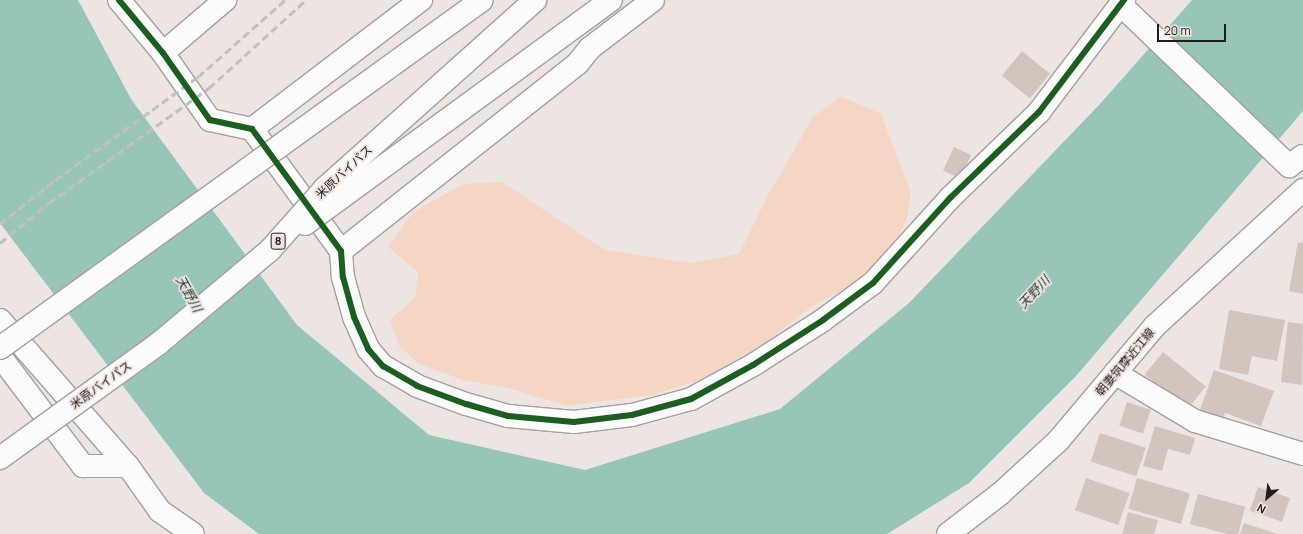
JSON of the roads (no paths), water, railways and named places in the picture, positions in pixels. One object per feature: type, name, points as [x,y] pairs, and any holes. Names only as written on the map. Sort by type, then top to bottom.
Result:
[{"type":"main road","points":[[119,0],[164,54],[210,120],[252,130],[341,251],[343,277],[354,317],[368,349],[383,366],[417,386],[508,416],[574,422],[632,415],[691,399],[760,361],[823,320],[873,283],[950,198],[1039,112],[1122,2],[1138,21],[1296,161]]},
{"type":"main road","points":[[164,54],[225,0]]},
{"type":"main road","points":[[252,130],[421,0]]},
{"type":"main road","points":[[0,348],[482,0]]},
{"type":"main road","name":"米原バイパス","points":[[0,458],[158,344],[270,250],[325,188],[535,0]]},
{"type":"main road","points":[[270,250],[611,0]]},
{"type":"main road","points":[[341,251],[578,63],[590,48],[653,0]]},
{"type":"main road","name":"朝妻筑摩近江線","points":[[948,534],[1000,494],[1058,441],[1155,326],[1303,190]]},
{"type":"main road","points":[[0,320],[128,466],[160,511],[193,534]]},
{"type":"main road","points":[[0,356],[82,466],[128,466]]},
{"type":"main road","points":[[1115,373],[1195,421],[1303,454]]},
{"type":"water","name":"天野川","points":[[0,0],[78,0],[131,99],[297,325],[429,435],[585,470],[780,409],[909,303],[1099,105],[1192,0],[1303,0],[1303,111],[1076,376],[969,483],[887,534],[259,534],[204,493],[0,223]]},
{"type":"railway","points":[[0,224],[55,180],[198,77],[285,0]]},
{"type":"railway","points":[[0,243],[49,203],[209,88],[306,0]]}]
